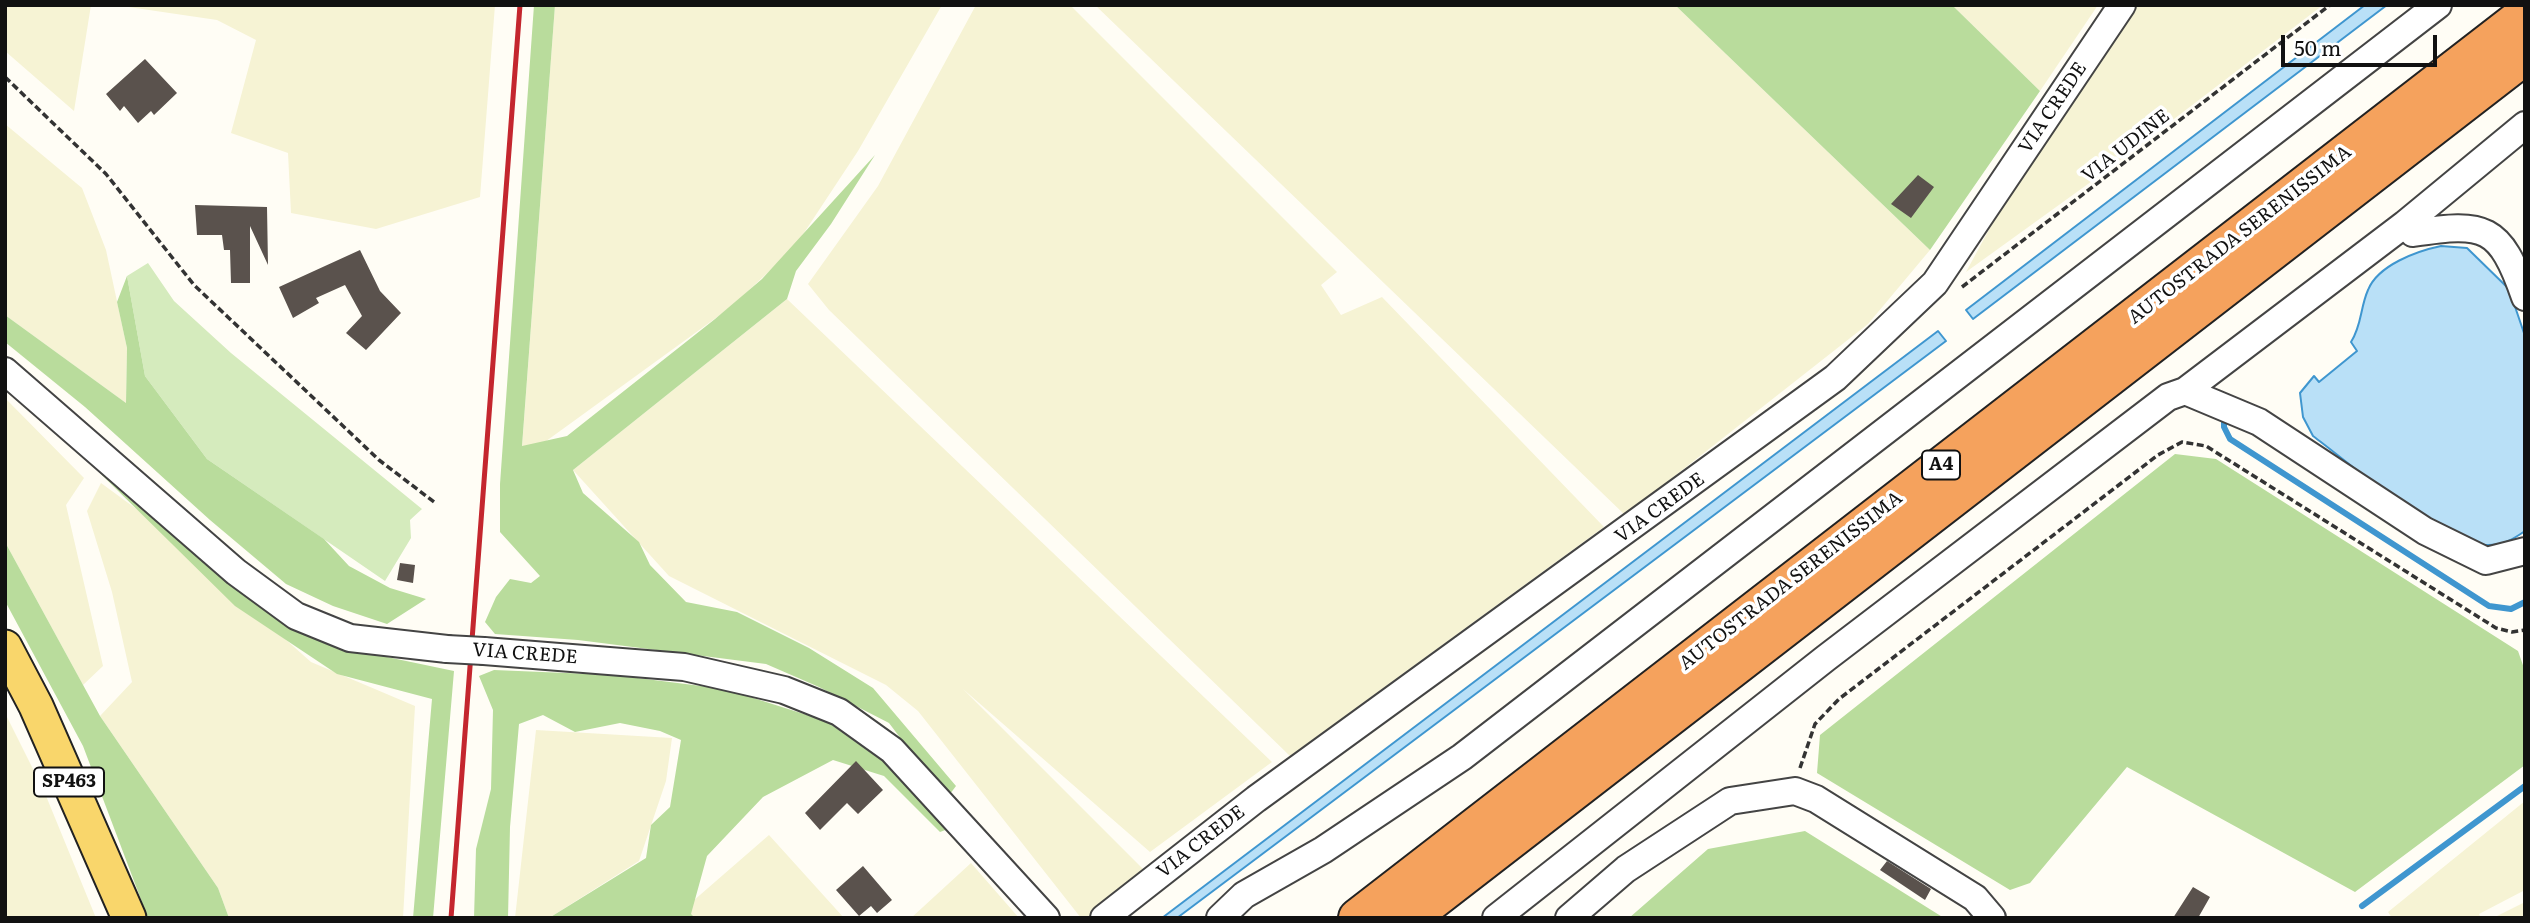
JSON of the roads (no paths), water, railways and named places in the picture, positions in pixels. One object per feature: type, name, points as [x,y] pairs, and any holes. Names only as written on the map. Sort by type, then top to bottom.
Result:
[{"type":"highway","name":"AUTOSTRADA SERENISSIMA","points":[[1358,918],[2525,15]]},
{"type":"highway","name":"AUTOSTRADA SERENISSIMA","points":[[1409,918],[2525,55]]},
{"type":"main road","name":"SP463","points":[[5,647],[36,706],[129,918]]},
{"type":"street","name":"VIA CREDE","points":[[1104,918],[1256,799],[1835,379],[1935,283],[2122,5]]},
{"type":"street","points":[[1220,918],[1244,895],[1323,850],[1462,757],[2438,5]]},
{"type":"street","points":[[1496,918],[1903,599],[2168,397],[2185,391],[2405,224],[2525,125]]},
{"type":"street","points":[[2405,224],[2413,233],[2455,227],[2477,230],[2498,239],[2517,274],[2525,297]]},
{"type":"street","name":"VIA CREDE","points":[[5,371],[236,572],[296,616],[350,638],[447,649],[684,667],[785,690],[839,712],[892,750],[1046,918]]},
{"type":"street","points":[[2185,391],[2259,422],[2425,531],[2486,561],[2525,551]]},
{"type":"street","points":[[1569,918],[1626,869],[1730,801],[1795,791],[1816,799],[1975,898],[1992,918]]},
{"type":"water","points":[[2365,5],[2387,5],[1973,319],[1966,310]]},
{"type":"water","points":[[2441,246],[2467,248],[2509,289],[2525,336],[2525,531],[2511,540],[2497,544],[2485,545],[2467,541],[2445,531],[2397,501],[2313,436],[2303,417],[2300,393],[2314,376],[2319,382],[2357,351],[2351,342],[2373,281],[2399,260]]},
{"type":"water","points":[[1938,331],[1946,341],[1177,918],[1162,918]]},
{"type":"waterway","points":[[2224,416],[2224,427],[2230,439],[2489,606],[2511,609],[2525,602]]},
{"type":"waterway","points":[[2362,906],[2525,786]]},
{"type":"railway","points":[[451,918],[520,5]]}]
